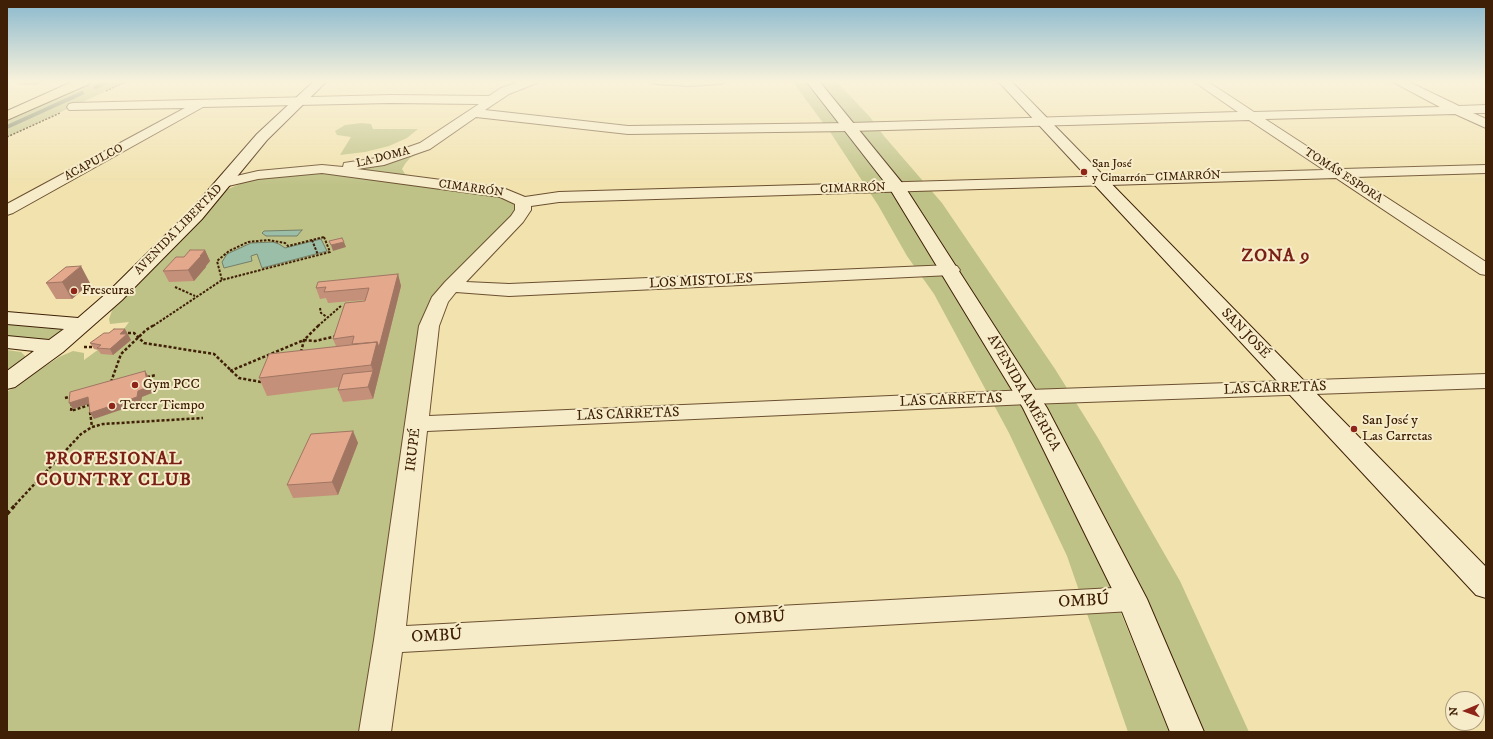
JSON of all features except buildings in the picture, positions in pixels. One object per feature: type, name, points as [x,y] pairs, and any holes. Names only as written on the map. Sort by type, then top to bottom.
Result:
[{"type":"street","name":"ACAPULCO","points":[[7,210],[181,115]]},
{"type":"street","name":"AVENIDA LIBERTAD","points":[[7,382],[83,325],[163,248],[224,183],[262,137],[286,115]]},
{"type":"street","name":"LA DOMA","points":[[322,169],[378,162],[405,154],[425,146],[470,115]]},
{"type":"street","points":[[497,115],[628,130],[850,126],[1234,115]]},
{"type":"street","name":"AVENIDA AMÉRICA","points":[[841,115],[897,187],[1029,397],[1132,599],[1187,732]]},
{"type":"street","name":"SAN JOSÉ","points":[[1038,115],[1486,586]]},
{"type":"street","name":"TOMÁS ESPORA","points":[[1252,115],[1486,270]]},
{"type":"street","points":[[1468,115],[1486,124]]},
{"type":"street","name":"CIMARRÓN","points":[[224,183],[258,175],[322,169],[503,193],[523,202],[559,197],[1486,169]]},
{"type":"street","name":"IRUPÉ","points":[[375,732],[389,640],[429,326],[439,301],[451,286],[517,219],[523,210],[523,202]]},
{"type":"street","name":"LOS MISTOLES","points":[[451,286],[508,290],[950,270]]},
{"type":"street","points":[[7,318],[83,325]]},
{"type":"street","points":[[7,342],[55,347]]},
{"type":"street","name":"LAS CARRETAS","points":[[417,424],[1029,397],[1298,389],[1486,381]]},
{"type":"street","name":"OMBÚ","points":[[389,640],[1132,599]]},
{"type":"path","points":[[7,138],[55,116]]},
{"type":"path","points":[[117,385],[110,387],[121,354],[139,337],[195,296],[222,280],[330,252],[324,237],[288,246],[285,243],[268,240],[248,242],[221,256],[217,261],[222,280]]},
{"type":"path","points":[[312,240],[318,255]]},
{"type":"path","points":[[175,287],[195,296]]},
{"type":"path","points":[[230,371],[304,340],[327,317],[338,310],[342,305]]},
{"type":"path","points":[[320,308],[321,313],[327,317]]},
{"type":"path","points":[[121,332],[134,333],[144,343],[214,354],[239,378],[261,382]]},
{"type":"path","points":[[304,340],[316,341],[340,335]]},
{"type":"path","points":[[300,354],[304,340]]},
{"type":"path","points":[[140,379],[156,375]]},
{"type":"path","points":[[65,398],[80,394]]},
{"type":"path","points":[[72,396],[71,411],[89,405],[92,427]]},
{"type":"path","points":[[7,514],[81,434],[92,427],[103,424],[203,418]]},
{"type":"green space","points":[[8,115],[53,115],[7,137]]},
{"type":"green space","points":[[818,115],[835,115],[867,156],[922,237],[1004,372],[1090,538],[1170,732],[1128,732],[1067,556],[1009,433],[934,294],[907,256],[878,205]]},
{"type":"green space","points":[[842,115],[869,115],[870,117],[884,136],[942,203],[1055,369],[1098,438],[1180,581],[1249,732],[1200,732],[1046,408]]},
{"type":"green space","points":[[361,123],[371,124],[373,129],[418,129],[407,138],[389,146],[365,152],[340,155],[351,137],[337,135],[335,131],[345,125]]},
{"type":"green space","points":[[430,147],[410,158],[405,164],[402,169],[405,174],[411,176],[343,168]]},
{"type":"green space","name":"PROFESIONAL COUNTRY CLUB","points":[[311,172],[495,195],[516,203],[517,211],[439,290],[360,732],[7,732],[7,392],[59,357],[73,351],[84,353],[84,360],[121,333],[129,322],[110,324],[109,319],[113,308],[228,189],[255,178]]},
{"type":"green space","points":[[7,318],[83,325],[55,347],[7,342]]},
{"type":"green space","points":[[7,350],[21,352],[26,357],[7,373]]},
{"type":"shaded area","points":[[302,230],[297,236],[266,236],[262,233],[264,231]]},
{"type":"shaded area","points":[[321,239],[327,251],[262,268],[257,254],[251,256],[252,261],[224,268],[222,262],[227,254],[251,243],[273,242],[285,248]]},
{"type":"waterway","points":[[7,127],[32,115]]},
{"type":"place","name":"San José y Cimarrón","points":[[1084,172]]},
{"type":"place","name":"Frescuras","points":[[74,291]]},
{"type":"place","name":"Gym PCC","points":[[135,385]]},
{"type":"place","name":"Tercer Tiempo","points":[[112,406]]},
{"type":"place","name":"San José y Las Carretas","points":[[1354,429]]},
{"type":"district","name":"ZONA 9","points":[[1276,257]]},
{"type":"district","name":"PROFESIONAL COUNTRY CLUB","points":[[114,470]]}]
